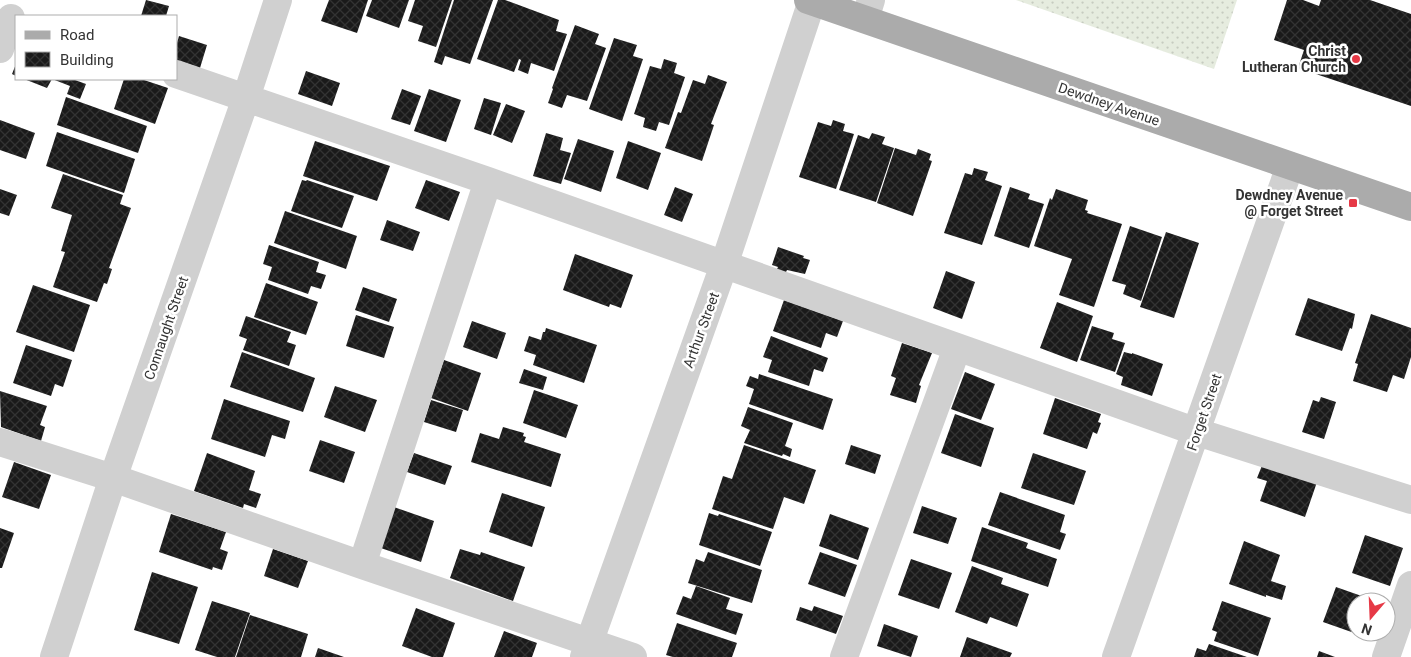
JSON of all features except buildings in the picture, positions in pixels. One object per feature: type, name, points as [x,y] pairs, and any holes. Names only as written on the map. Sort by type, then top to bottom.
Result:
[{"type":"main road","name":"Dewdney Avenue","points":[[810,1],[868,10],[1290,166],[1411,207]]},
{"type":"street","name":"Connaught Street","points":[[54,657],[113,478],[246,98],[278,0]]},
{"type":"street","name":"Arthur Street","points":[[586,649],[724,265],[810,1]]},
{"type":"street","points":[[0,49],[9,17]]},
{"type":"street","points":[[178,75],[488,181],[1197,432],[1411,500]]},
{"type":"street","name":"Forget Street","points":[[1116,657],[1290,166]]},
{"type":"street","points":[[362,565],[488,181]]},
{"type":"street","points":[[844,657],[957,348]]},
{"type":"street","points":[[0,442],[113,478],[362,565],[586,649],[634,657]]},
{"type":"street","points":[[1386,657],[1411,585]]},
{"type":"shaded area","points":[[1016,0],[1237,0],[1214,69]]},
{"type":"place","name":"Christ Lutheran Church","points":[[1356,59]]},
{"type":"place","name":"Dewdney Avenue @ Forget Street","points":[[1353,203]]}]
